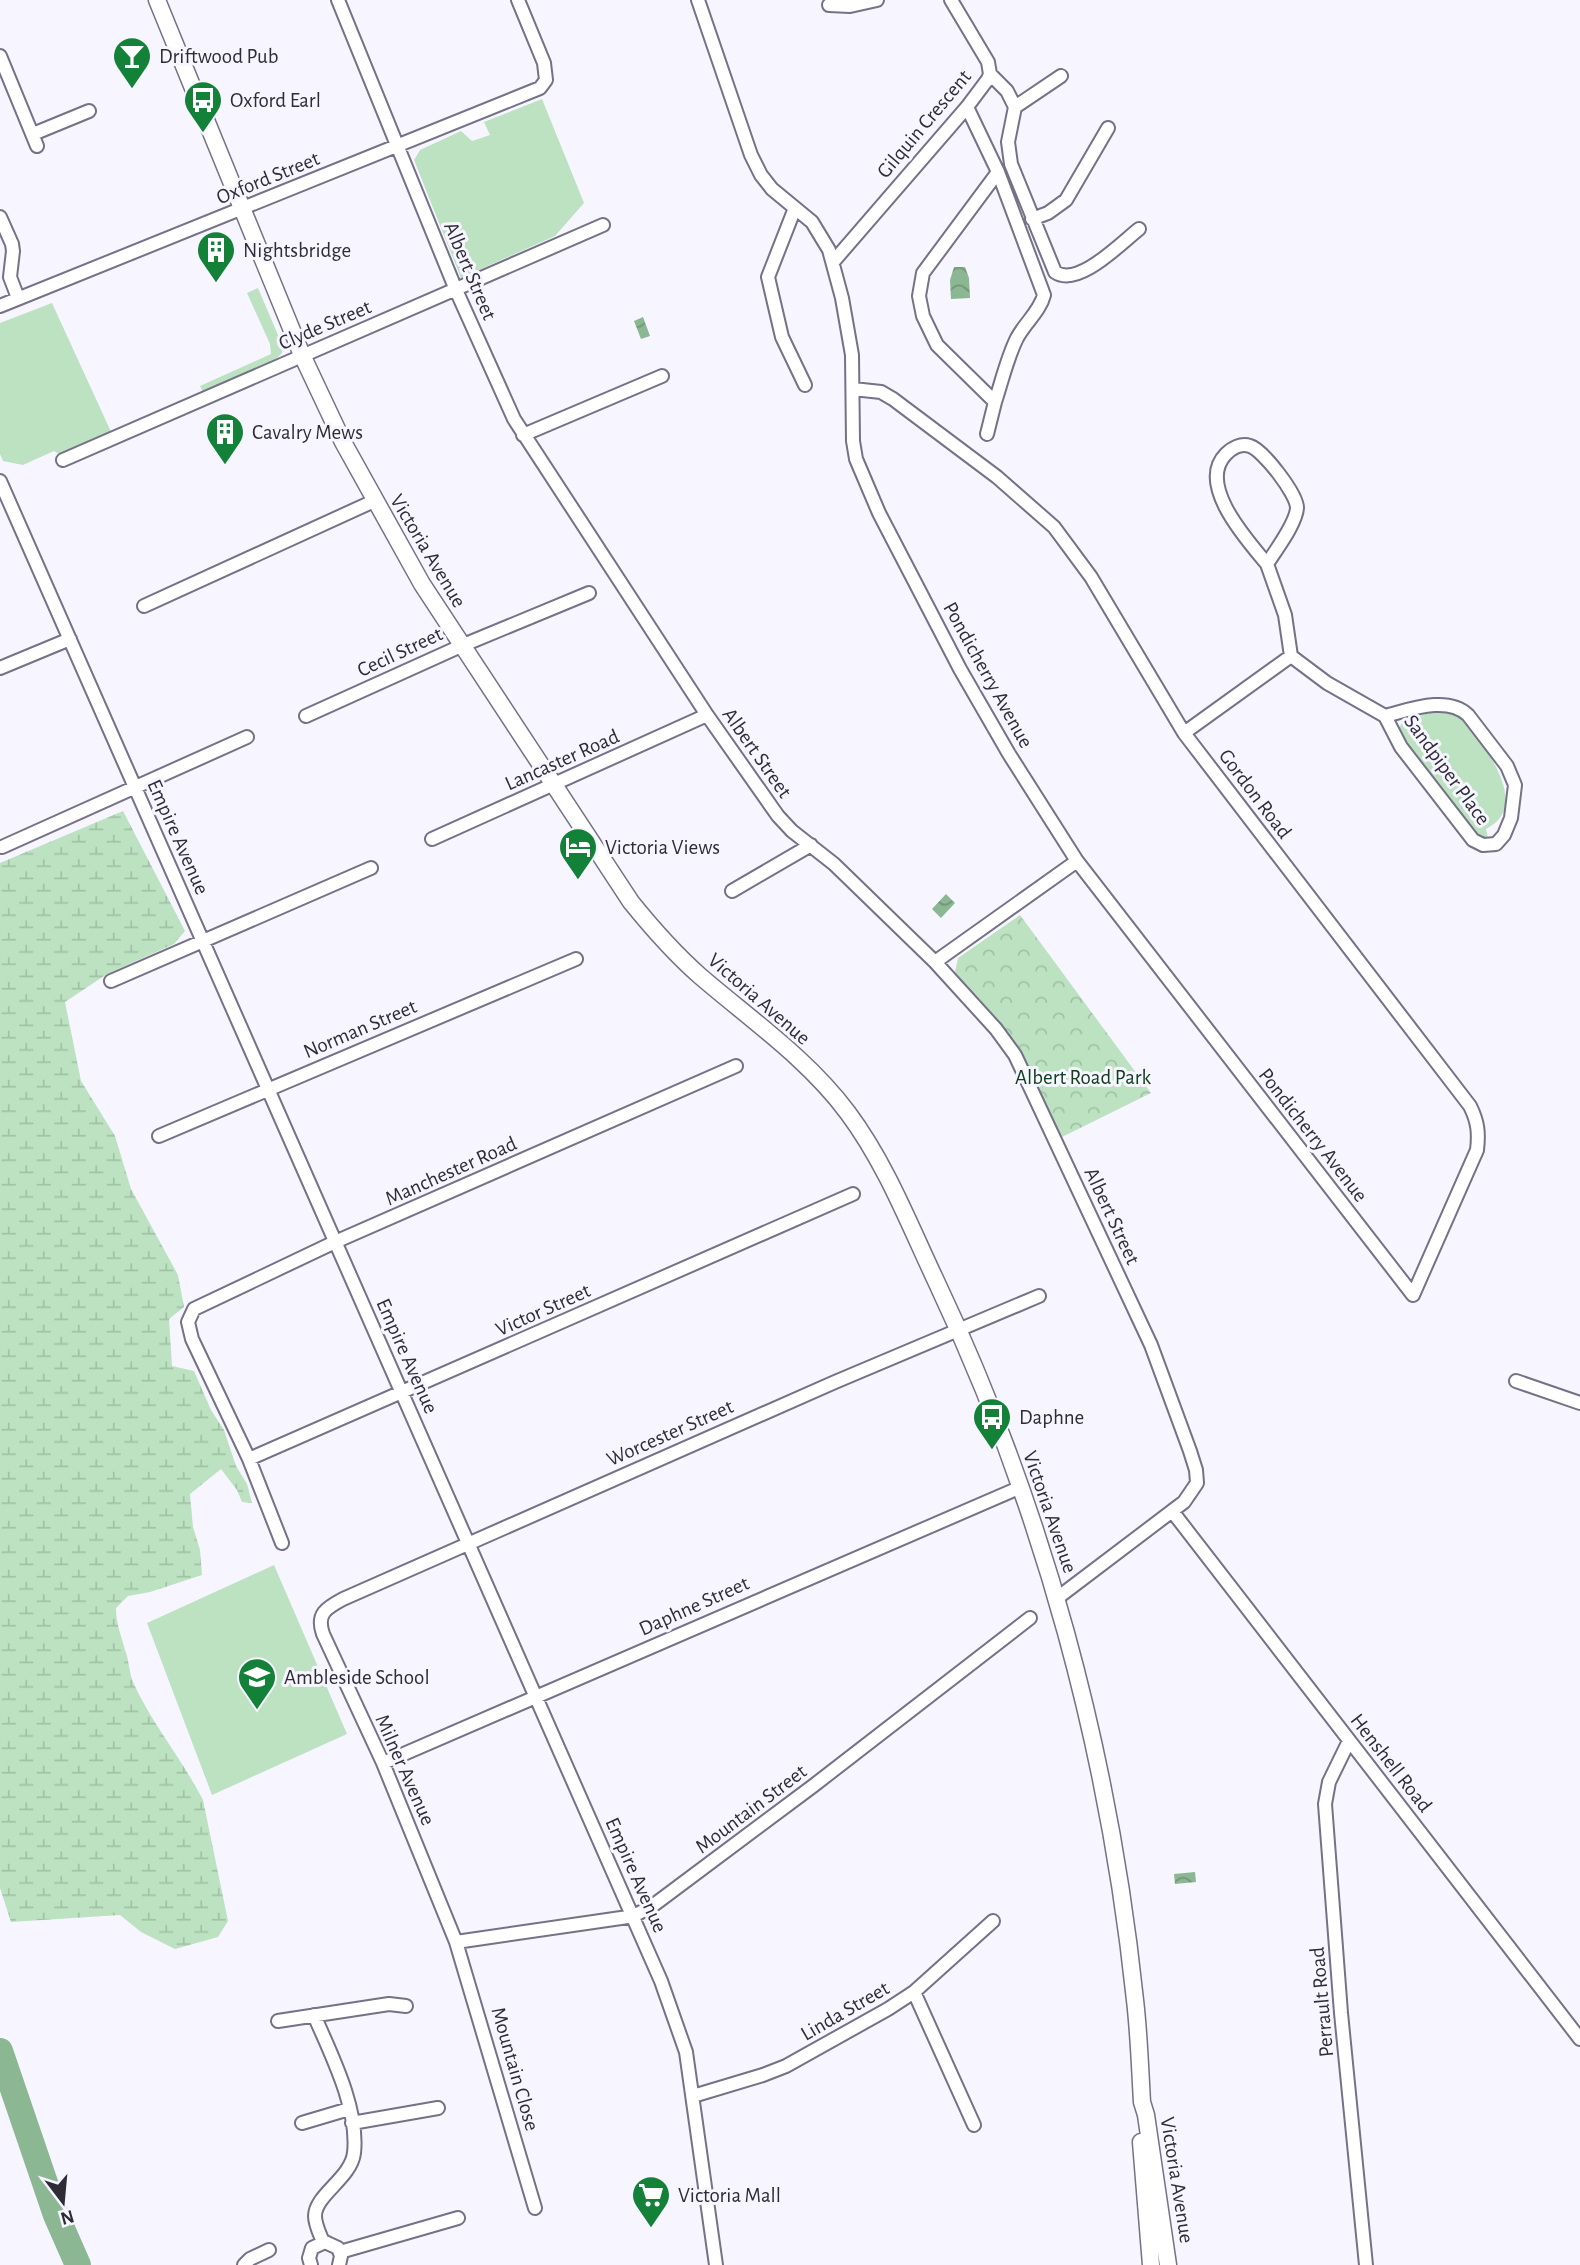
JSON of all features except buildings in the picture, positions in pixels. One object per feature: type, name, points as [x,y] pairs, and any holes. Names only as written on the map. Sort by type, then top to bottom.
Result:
[{"type":"street","name":"Victoria Avenue","points":[[156,0],[302,355],[343,442],[422,584],[552,786],[631,902],[664,943],[817,1077],[847,1112],[871,1147],[888,1180],[958,1329],[1021,1487],[1056,1599],[1089,1722],[1119,1881],[1136,2003],[1142,2102],[1168,2265]]},
{"type":"street","name":"Albert Street","points":[[338,0],[456,290],[496,383],[523,435],[707,715],[778,816],[792,831],[834,864],[935,962],[996,1029],[1015,1055],[1151,1345],[1193,1460],[1197,1483],[1189,1497],[1172,1511]]},
{"type":"street","name":"Oxford Street","points":[[0,306],[535,90],[546,80],[544,62],[518,0]]},
{"type":"street","name":"Pondicherry Avenue","points":[[698,0],[751,155],[761,175],[772,189],[812,222],[833,262],[847,318],[856,459],[872,498],[960,669],[1009,754],[1077,861],[1413,1295]]},
{"type":"street","points":[[828,5],[850,6],[877,0]]},
{"type":"street","name":"Gilquin Crescent","points":[[833,262],[967,107],[990,74],[988,62],[951,0]]},
{"type":"street","points":[[0,55],[35,140],[89,111]]},
{"type":"street","points":[[990,74],[1007,92],[1015,107],[1008,151],[1032,219],[1055,272],[1064,276],[1084,272],[1139,229]]},
{"type":"street","points":[[1015,107],[1061,76]]},
{"type":"street","points":[[967,107],[998,172],[1044,295],[1040,306],[1018,338],[995,402],[987,434]]},
{"type":"street","points":[[1032,219],[1048,213],[1066,200],[1108,128]]},
{"type":"street","points":[[995,402],[937,345],[923,316],[919,296],[923,272],[998,172]]},
{"type":"street","points":[[796,208],[768,277],[782,337],[805,385]]},
{"type":"street","points":[[0,217],[13,251],[5,281],[18,298]]},
{"type":"street","name":"Clyde Street","points":[[63,460],[603,225]]},
{"type":"street","points":[[523,435],[662,376]]},
{"type":"street","name":"Gordon Road","points":[[853,389],[881,392],[893,399],[997,477],[1054,527],[1091,577],[1184,733],[1470,1106],[1477,1120],[1477,1150],[1413,1295]]},
{"type":"street","points":[[1184,733],[1291,656],[1286,615],[1267,564],[1244,534],[1216,488],[1216,472],[1220,461],[1240,445],[1253,446],[1268,461],[1290,490],[1296,504],[1297,510],[1292,523],[1267,564]]},
{"type":"street","name":"Empire Avenue","points":[[0,481],[675,2016],[693,2096],[716,2265]]},
{"type":"street","points":[[144,607],[374,501]]},
{"type":"street","name":"Cecil Street","points":[[306,716],[461,646],[589,593]]},
{"type":"street","points":[[0,668],[70,639]]},
{"type":"street","name":"Sandpiper Place","points":[[1291,656],[1327,683],[1385,716],[1401,747],[1473,840],[1483,845],[1496,844],[1504,835],[1511,818],[1515,785],[1507,766],[1468,715],[1461,708],[1445,705],[1385,716]]},
{"type":"street","name":"Lancaster Road","points":[[432,839],[707,715]]},
{"type":"street","points":[[2,847],[247,737]]},
{"type":"street","points":[[732,891],[811,845]]},
{"type":"street","points":[[935,962],[1077,861]]},
{"type":"street","points":[[111,981],[371,868]]},
{"type":"street","name":"Norman Street","points":[[159,1136],[576,958]]},
{"type":"street","name":"Manchester Road","points":[[249,1459],[192,1339],[188,1319],[194,1309],[335,1242],[736,1066]]},
{"type":"street","name":"Victor Street","points":[[249,1459],[853,1194]]},
{"type":"street","name":"Worcester Street","points":[[321,1615],[343,1599],[1039,1296]]},
{"type":"street","points":[[1516,1381],[1580,1402]]},
{"type":"street","points":[[249,1459],[282,1543]]},
{"type":"street","name":"Daphne Street","points":[[383,1763],[1021,1487]]},
{"type":"street","points":[[1056,1599],[1172,1511]]},
{"type":"street","name":"Henshell Road","points":[[1172,1511],[1580,2039]]},
{"type":"street","name":"Milner Avenue","points":[[321,1615],[323,1634],[383,1763],[456,1942]]},
{"type":"street","name":"Mountain Street","points":[[456,1942],[633,1916],[672,1893],[1030,1618]]},
{"type":"street","name":"Perrault Road","points":[[1349,1741],[1329,1782],[1325,1804],[1340,1999],[1366,2265]]},
{"type":"street","name":"Linda Street","points":[[693,2096],[763,2076],[786,2066],[914,1992],[993,1921]]},
{"type":"street","name":"Mountain Close","points":[[456,1942],[535,2208]]},
{"type":"street","points":[[914,1992],[974,2125]]},
{"type":"street","points":[[278,2021],[389,2004],[406,2006]]},
{"type":"street","points":[[314,2015],[344,2086],[352,2123],[354,2153],[350,2167],[318,2206],[315,2214],[323,2242]]},
{"type":"street","name":"Victoria Avenue","points":[[1142,2102],[1140,2134],[1151,2265]]},
{"type":"street","points":[[352,2123],[438,2108]]},
{"type":"street","points":[[302,2123],[349,2109]]},
{"type":"street","points":[[311,2265],[309,2258],[312,2248],[323,2242],[334,2245],[340,2259],[458,2218]]},
{"type":"street","points":[[244,2265],[269,2250]]},
{"type":"green space","points":[[542,99],[584,203],[555,236],[461,278],[414,160],[420,150],[461,131],[472,141],[490,135],[484,122]]},
{"type":"green space","points":[[258,288],[281,342],[282,353],[274,361],[203,392],[200,386],[271,354],[270,344],[247,293]]},
{"type":"green space","points":[[52,303],[112,434],[59,454],[54,451],[23,465],[3,461],[0,454],[0,323]]},
{"type":"green space","points":[[1440,709],[1458,712],[1478,738],[1498,772],[1504,789],[1505,804],[1500,818],[1486,829],[1488,838],[1476,835],[1402,741],[1398,731],[1402,722]]},
{"type":"green space","points":[[123,811],[185,931],[174,944],[107,974],[65,1002],[81,1081],[115,1136],[131,1189],[178,1275],[184,1307],[169,1319],[172,1366],[194,1371],[211,1410],[224,1430],[236,1466],[247,1484],[252,1503],[242,1502],[237,1490],[221,1469],[190,1494],[202,1575],[150,1592],[128,1596],[116,1608],[133,1682],[203,1800],[228,1921],[218,1937],[175,1949],[141,1932],[120,1915],[11,1922],[0,1888],[0,863]]},
{"type":"green space","name":"Albert Road Park","points":[[1020,915],[1151,1093],[1062,1137],[1013,1039],[965,987],[955,972],[958,958]]},
{"type":"green space","points":[[274,1565],[347,1734],[212,1795],[147,1623]]},
{"type":"water","points":[[954,267],[965,267],[969,278],[970,298],[951,299],[950,280]]},
{"type":"water","points":[[643,317],[650,336],[641,339],[634,321]]},
{"type":"water","points":[[946,894],[955,903],[941,918],[932,909]]},
{"type":"water","points":[[1195,1872],[1196,1882],[1175,1884],[1174,1874]]},
{"type":"waterway","points":[[0,2051],[56,2215],[78,2265]]},
{"type":"place","name":"Driftwood Pub","points":[[132,90]]},
{"type":"place","name":"Oxford Earl","points":[[203,134]]},
{"type":"place","name":"Nightsbridge","points":[[216,284]]},
{"type":"place","name":"Cavalry Mews","points":[[225,466]]},
{"type":"place","name":"Victoria Views","points":[[578,881]]},
{"type":"place","name":"Daphne","points":[[992,1451]]},
{"type":"place","name":"Ambleside School","points":[[257,1711]]},
{"type":"place","name":"Victoria Mall","points":[[651,2229]]}]
